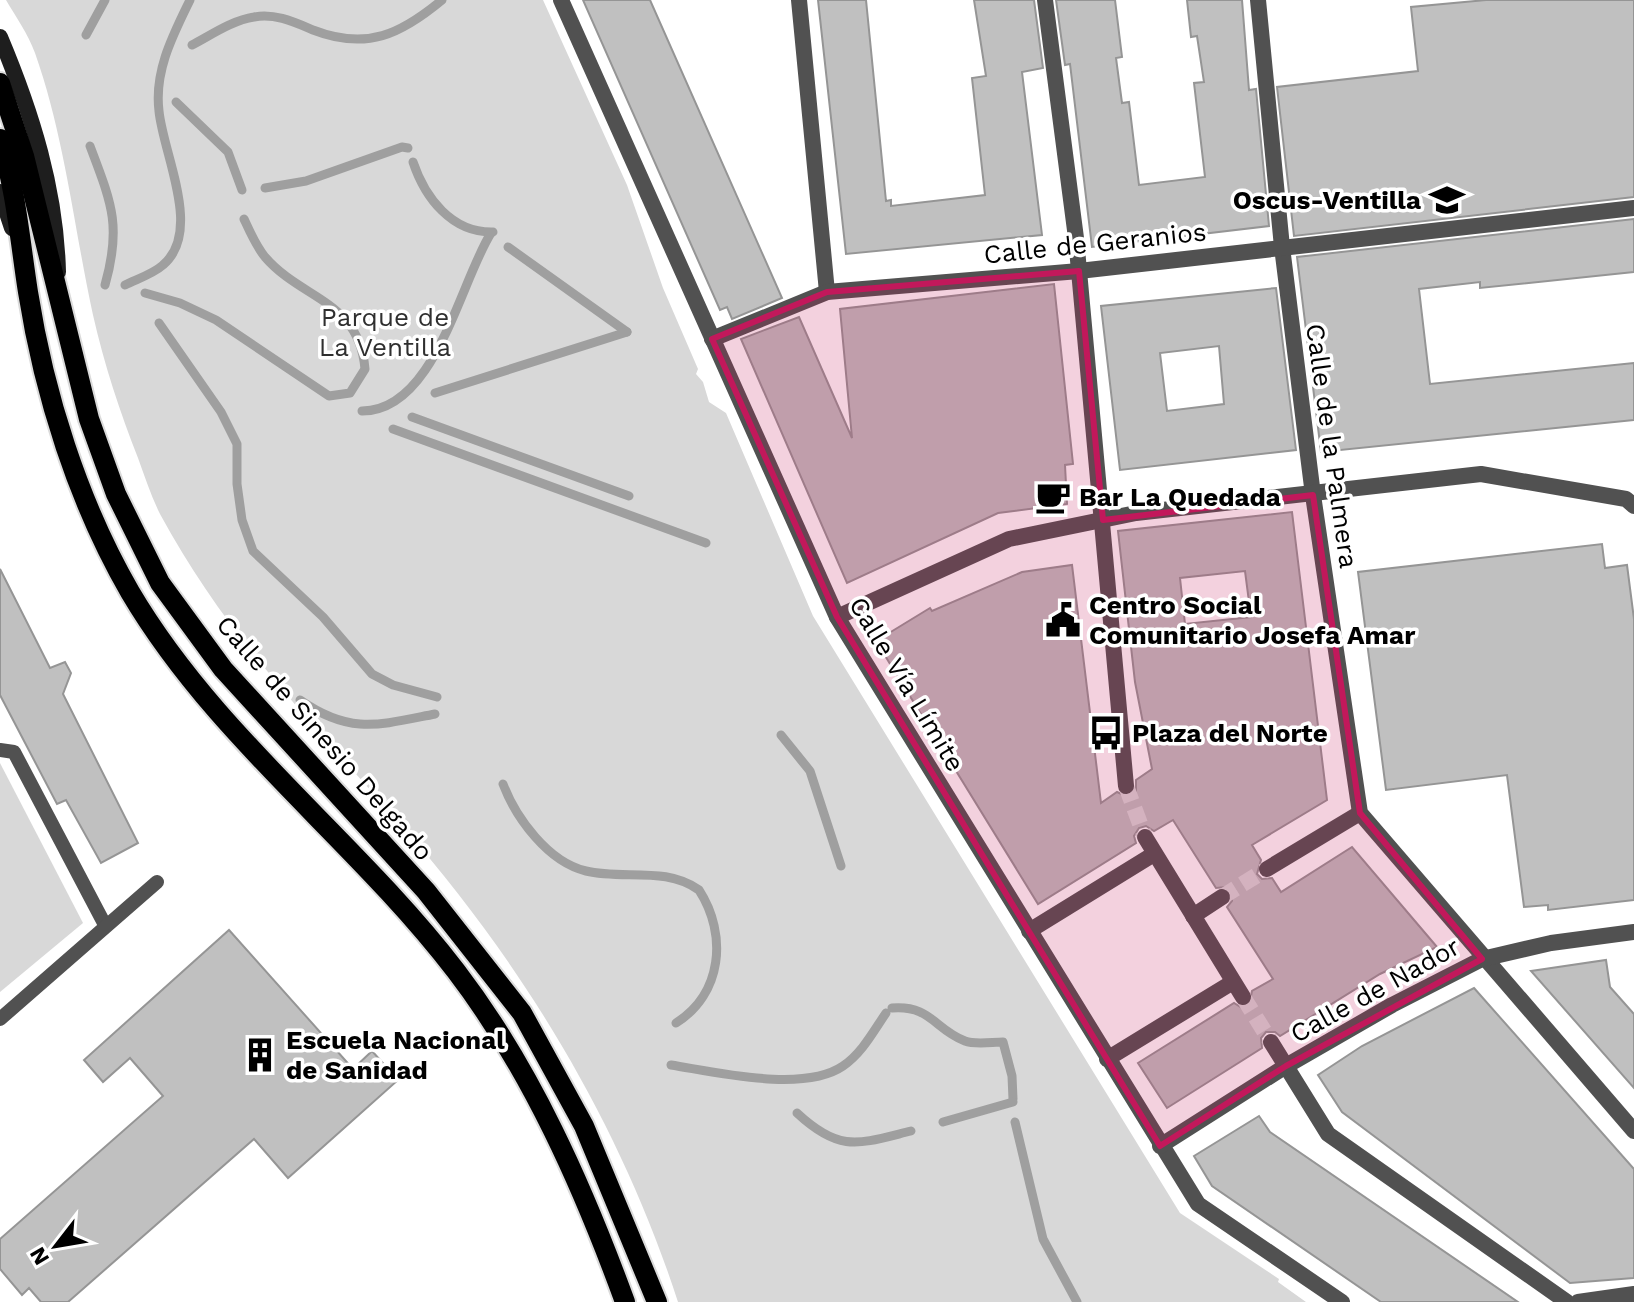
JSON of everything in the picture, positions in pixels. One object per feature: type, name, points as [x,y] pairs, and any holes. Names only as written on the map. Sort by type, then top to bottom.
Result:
[{"type":"main road","name":"Calle de Sinesio Delgado","points":[[0,37],[24,94],[44,161],[57,236],[58,290],[89,419],[116,494],[160,583],[223,669],[426,891],[522,1013],[584,1126],[657,1302]]},
{"type":"main road","points":[[0,83],[24,156],[58,290]]},
{"type":"main road","points":[[0,139],[18,212],[28,294]]},
{"type":"main road","points":[[0,192],[56,413],[83,489],[131,593],[192,682],[403,910],[456,971],[497,1029],[558,1139],[625,1302]]},
{"type":"street","name":"Calle Vía Límite","points":[[561,0],[837,617],[1198,1204],[1342,1302]]},
{"type":"street","points":[[799,0],[827,292]]},
{"type":"street","points":[[1045,0],[1079,271],[1126,786]]},
{"type":"street","name":"Calle de la Palmera","points":[[1258,0],[1282,247],[1313,495],[1360,813]]},
{"type":"street","name":"Calle de Geranios","points":[[712,339],[827,292],[1079,271],[1634,208]]},
{"type":"street","points":[[837,617],[1009,539],[1136,513],[1481,474],[1626,499],[1634,506]]},
{"type":"street","points":[[1267,869],[1360,813],[1482,959],[1634,1131]]},
{"type":"street","points":[[1145,837],[1243,997]]},
{"type":"street","points":[[1029,931],[1154,854]]},
{"type":"street","points":[[1193,916],[1222,897]]},
{"type":"street","name":"Calle de Nador","points":[[1160,1146],[1286,1066],[1392,1005],[1482,959],[1551,943],[1634,932]]},
{"type":"street","points":[[1107,1059],[1233,982]]},
{"type":"street","points":[[1271,1042],[1328,1134],[1567,1302]]},
{"type":"street","points":[[1578,1302],[1634,1294]]},
{"type":"lane","points":[[0,750],[14,752],[105,925]]},
{"type":"lane","points":[[0,1019],[157,882]]},
{"type":"highlighted area","points":[[1079,271],[1103,520],[1313,495],[1360,813],[1482,959],[1286,1066],[1160,1146],[837,617],[712,339],[827,292]]},
{"type":"green space","name":"Parque de La Ventilla","points":[[6,0],[543,0],[627,185],[663,288],[698,369],[696,374],[703,382],[709,402],[726,413],[813,616],[1180,1213],[1279,1279],[1278,1282],[1306,1302],[678,1302],[628,1173],[598,1111],[528,991],[447,879],[242,639],[213,600],[160,514],[102,352],[62,150],[45,85],[32,46]]},
{"type":"green space","points":[[0,763],[83,923],[0,992]]},
{"type":"building","points":[[583,0],[650,0],[782,298],[732,319],[727,307],[720,310]]},
{"type":"building","points":[[818,0],[866,0],[886,201],[891,200],[891,206],[985,195],[972,78],[986,76],[974,0],[1034,0],[1043,68],[1022,72],[1042,235],[846,254]]},
{"type":"building","points":[[1056,0],[1115,0],[1122,57],[1116,58],[1122,103],[1129,102],[1139,185],[1205,177],[1194,83],[1204,82],[1197,36],[1191,37],[1187,0],[1242,0],[1249,90],[1256,89],[1269,226],[1092,247],[1070,64],[1065,65]]},
{"type":"building","points":[[1486,0],[1634,0],[1634,197],[1294,236],[1277,87],[1418,71],[1411,7]]},
{"type":"building","points":[[1634,219],[1634,272],[1480,288],[1480,282],[1419,289],[1430,384],[1634,363],[1634,420],[1321,452],[1297,257]]},
{"type":"building","points":[[1054,284],[1073,464],[1065,465],[1067,504],[998,513],[847,583],[741,339],[799,317],[852,438],[840,309]]},
{"type":"building","points":[[1276,288],[1296,450],[1120,470],[1101,306]],"holes":[[[1219,346],[1224,404],[1167,411],[1160,353]]]},
{"type":"building","points":[[1292,512],[1327,800],[1252,845],[1261,860],[1257,874],[1262,879],[1272,878],[1281,892],[1352,847],[1437,947],[1380,974],[1280,1036],[1275,1032],[1266,1032],[1261,1038],[1262,1048],[1167,1108],[1138,1063],[1234,1003],[1242,1008],[1249,1006],[1252,991],[1273,979],[1227,907],[1232,901],[1232,892],[1226,887],[1216,888],[1173,820],[1154,831],[1146,826],[1139,828],[1134,836],[1136,843],[1038,904],[876,641],[930,608],[932,611],[1022,572],[1072,565],[1101,803],[1117,792],[1128,797],[1136,791],[1136,780],[1152,769],[1135,682],[1118,531]],"holes":[[[1245,571],[1251,617],[1185,624],[1180,578]]]},
{"type":"building","points":[[1602,544],[1605,568],[1627,565],[1634,619],[1634,900],[1548,910],[1548,905],[1524,907],[1507,775],[1386,790],[1358,572]]},
{"type":"building","points":[[0,569],[50,668],[65,662],[71,673],[63,694],[138,843],[101,863],[66,800],[57,804],[0,695]]},
{"type":"building","points":[[229,930],[353,1069],[372,1051],[398,1080],[288,1178],[254,1139],[68,1302],[41,1302],[29,1288],[22,1295],[0,1269],[0,1239],[163,1096],[130,1058],[103,1082],[84,1060]]},
{"type":"building","points":[[1606,960],[1610,987],[1634,1014],[1634,1088],[1531,971]]},
{"type":"building","points":[[1474,988],[1634,1169],[1634,1278],[1570,1283],[1342,1112],[1318,1075],[1362,1046]]},
{"type":"building","points":[[1259,1116],[1270,1132],[1518,1302],[1381,1302],[1212,1186],[1194,1156]]},
{"type":"waterway","points":[[86,35],[105,0]]},
{"type":"waterway","points":[[125,285],[163,265],[174,250],[180,233],[178,191],[162,129],[158,96],[166,54],[190,0]]},
{"type":"waterway","points":[[192,45],[238,21],[262,16],[284,19],[332,36],[367,39],[397,30],[442,0]]},
{"type":"waterway","points":[[176,102],[228,152],[242,190]]},
{"type":"waterway","points":[[90,146],[112,214],[113,246],[105,285]]},
{"type":"waterway","points":[[265,188],[306,181],[402,147],[408,148]]},
{"type":"waterway","points":[[413,162],[425,188],[442,211],[465,227],[493,232]]},
{"type":"waterway","points":[[145,293],[180,303],[216,320],[329,396],[350,393],[365,369],[352,328],[327,303],[295,283],[265,257],[244,219]]},
{"type":"waterway","points":[[362,411],[387,405],[409,390],[427,368],[491,233]]},
{"type":"waterway","points":[[508,247],[627,332]]},
{"type":"waterway","points":[[159,323],[221,412],[237,444],[237,484],[242,520],[253,551],[323,617],[372,674],[393,685],[437,697]]},
{"type":"waterway","points":[[435,393],[627,332]]},
{"type":"waterway","points":[[412,417],[629,496]]},
{"type":"waterway","points":[[393,429],[706,543]]},
{"type":"waterway","points":[[300,700],[318,711],[350,723],[381,724],[435,714]]},
{"type":"waterway","points":[[781,735],[810,771],[841,866]]},
{"type":"waterway","points":[[503,784],[516,811],[535,837],[572,866],[600,873],[673,878],[699,890],[714,926],[716,962],[703,996],[676,1023]]},
{"type":"waterway","points":[[892,1008],[916,1010],[965,1041],[1003,1042],[1012,1076],[1013,1099]]},
{"type":"waterway","points":[[671,1065],[759,1078],[806,1078],[826,1074],[856,1055],[886,1013]]},
{"type":"waterway","points":[[943,1122],[1013,1102]]},
{"type":"waterway","points":[[797,1113],[826,1135],[850,1142],[911,1131]]},
{"type":"waterway","points":[[1015,1122],[1043,1239],[1077,1302]]},
{"type":"tunnel","points":[[1126,786],[1145,837]]},
{"type":"tunnel","points":[[1222,897],[1267,869]]},
{"type":"tunnel","points":[[1243,997],[1271,1042]]},
{"type":"place","name":"Oscus-Ventilla","points":[[1447,200]]},
{"type":"place","name":"Bar La Quedada","points":[[1053,497]]},
{"type":"place","name":"Centro Social Comunitario Josefa Amar","points":[[1063,620]]},
{"type":"place","name":"Plaza del Norte","points":[[1106,733]]},
{"type":"place","name":"Escuela Nacional de Sanidad","points":[[260,1055]]}]
